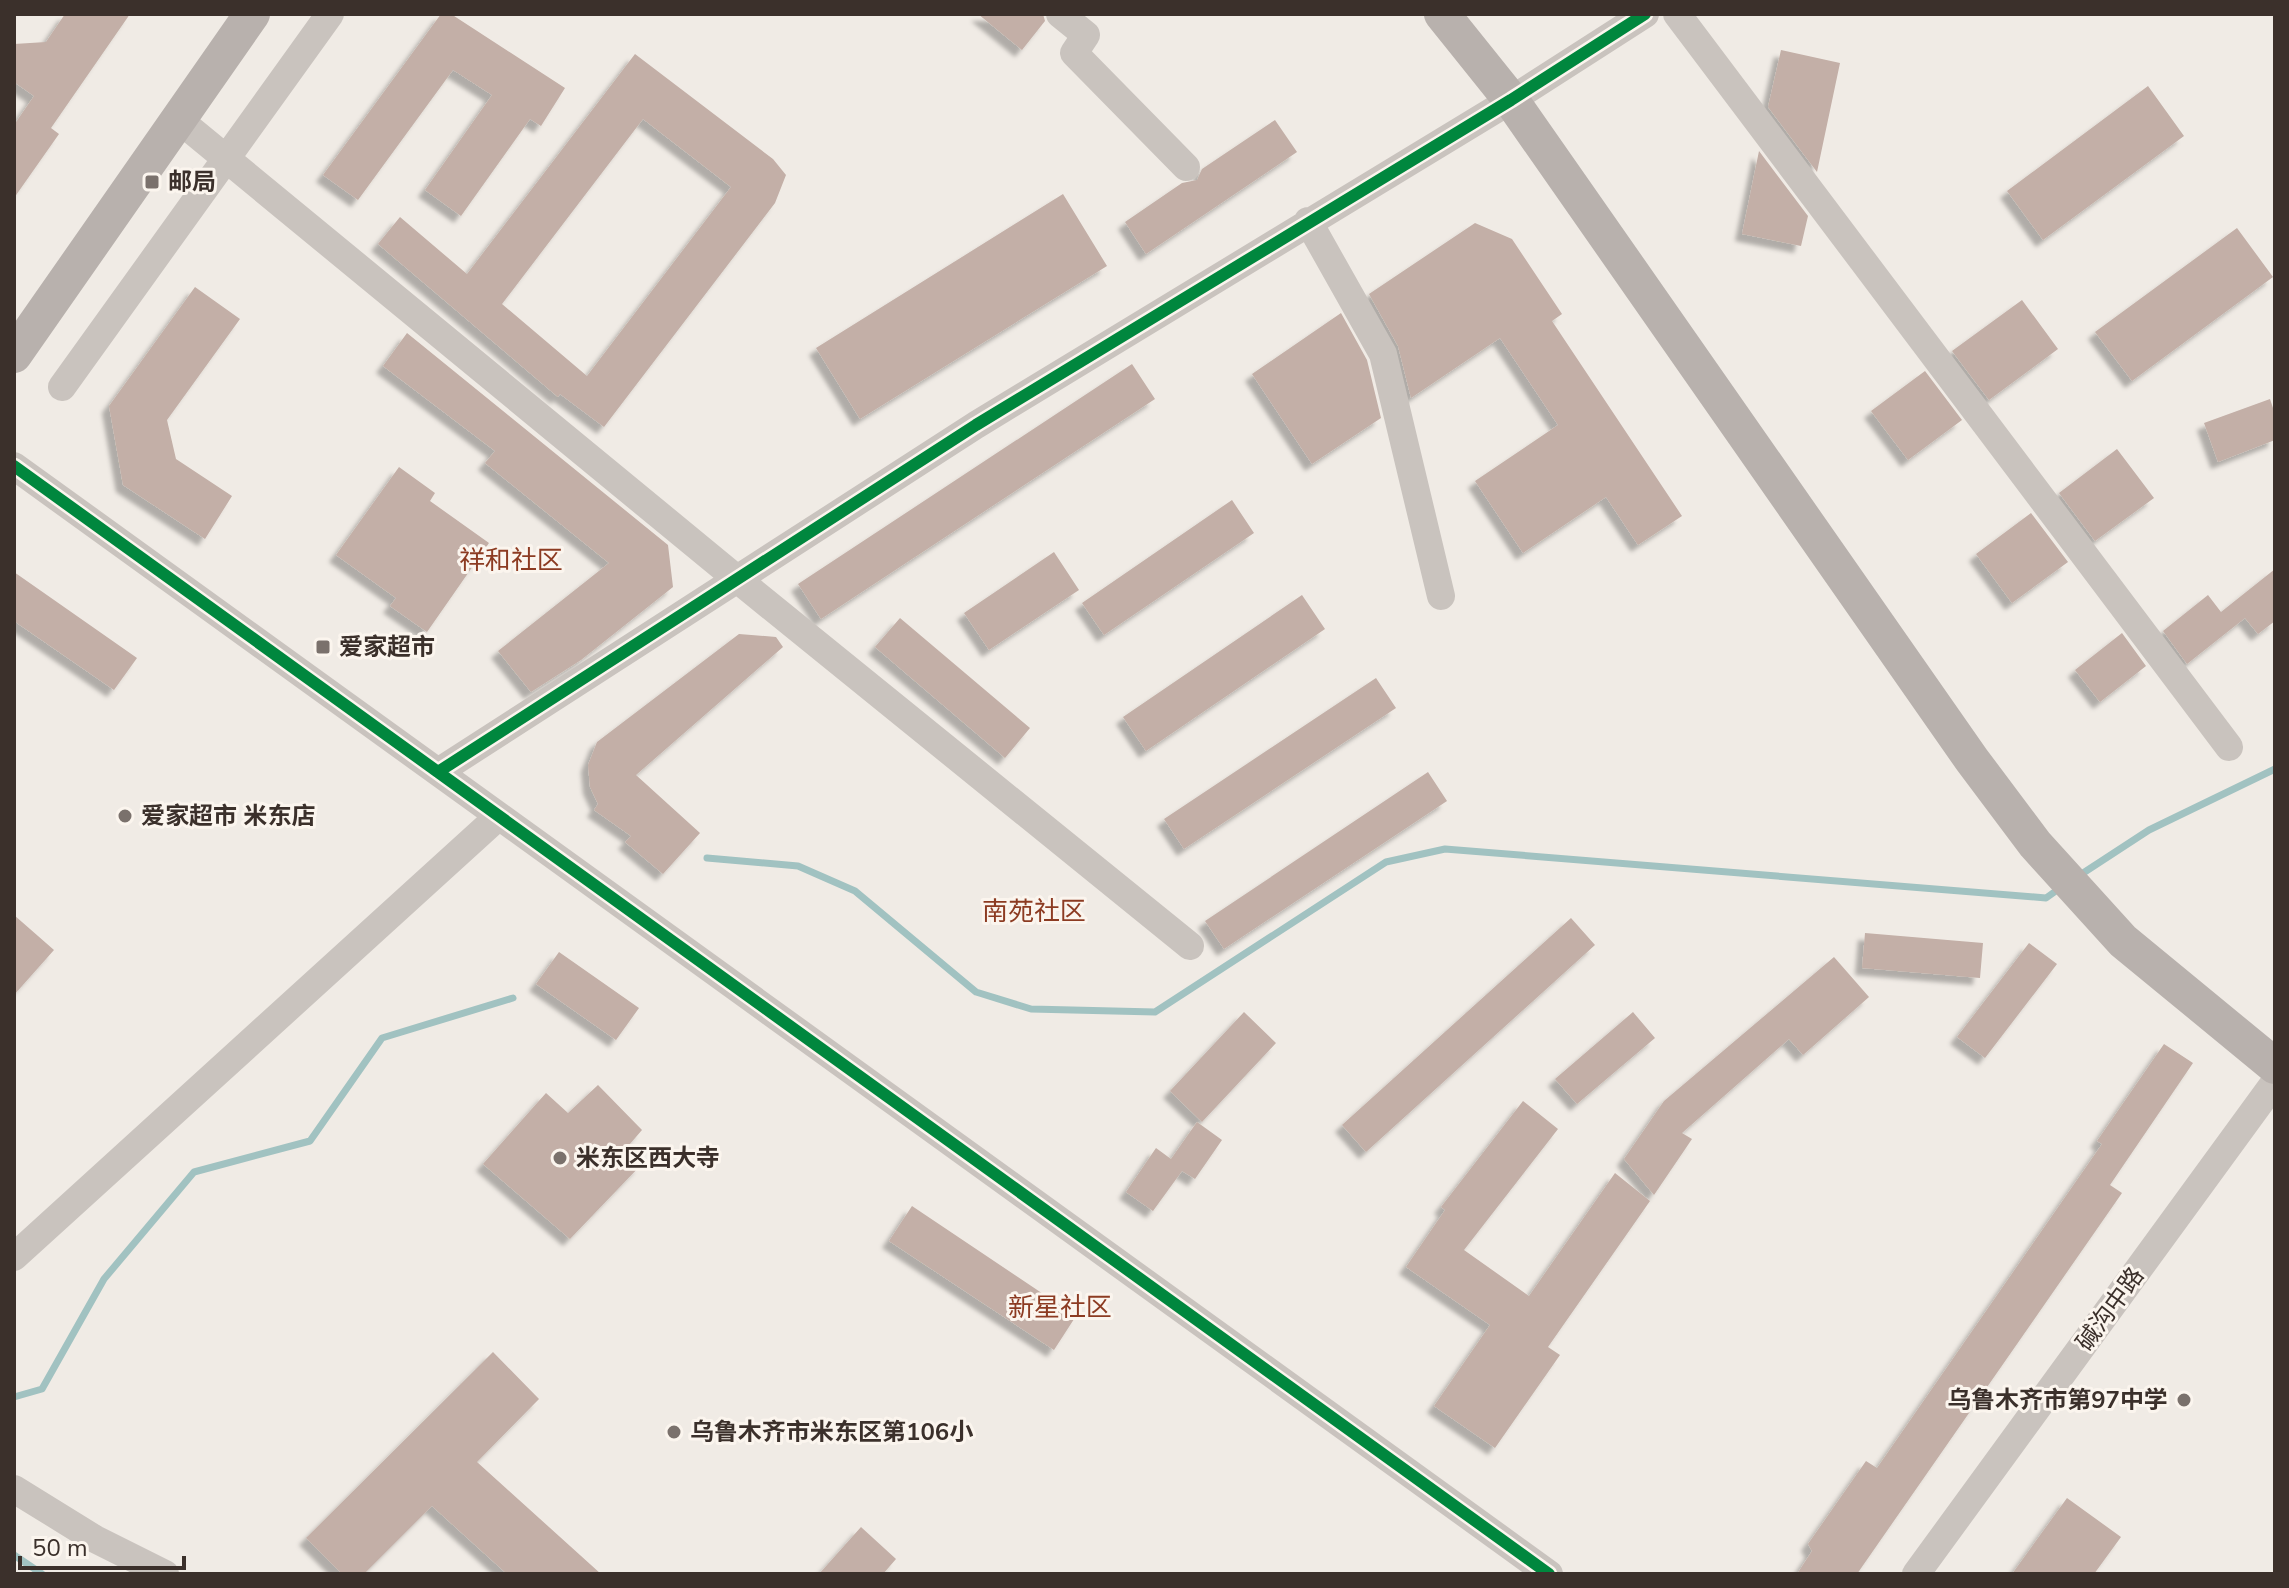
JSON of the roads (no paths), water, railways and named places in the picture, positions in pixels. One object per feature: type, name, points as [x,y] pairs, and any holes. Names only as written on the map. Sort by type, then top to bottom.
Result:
[{"type":"main road","points":[[14,355],[252,14]]},
{"type":"main road","points":[[1442,14],[1511,100],[1972,760],[2035,844],[2123,941],[2275,1066]]},
{"type":"street","points":[[62,387],[330,14]]},
{"type":"street","points":[[1060,14],[1086,35],[1074,53],[1186,167]]},
{"type":"street","points":[[438,772],[976,425],[1511,100],[1645,14]]},
{"type":"street","points":[[1677,14],[2229,747]]},
{"type":"street","points":[[178,119],[737,579],[1190,946]]},
{"type":"street","points":[[1308,221],[1383,354],[1441,596]]},
{"type":"street","points":[[14,466],[1549,1574]]},
{"type":"street","points":[[14,1257],[499,816]]},
{"type":"street","name":"碱沟中路","points":[[1916,1574],[2275,1082]]},
{"type":"street","points":[[14,1489],[95,1539],[165,1574]]},
{"type":"waterway","points":[[2077,877],[2149,830],[2275,769]]},
{"type":"waterway","points":[[707,858],[798,866],[855,891],[976,992],[1031,1009],[1155,1012],[1386,862],[1445,849],[2046,898],[2060,888]]},
{"type":"waterway","points":[[14,1397],[42,1389],[104,1279],[194,1172],[310,1141],[382,1038],[513,998]]},
{"type":"waterway","points":[[14,1555],[42,1574]]},
{"type":"place","name":"邮局","points":[[152,182]]},
{"type":"place","name":"爱家超市","points":[[323,647]]},
{"type":"place","name":"爱家超市 米东店","points":[[125,816]]},
{"type":"place","name":"米东区西大寺","points":[[560,1158]]},
{"type":"place","name":"乌鲁木齐市第97中学","points":[[2184,1400]]},
{"type":"place","name":"乌鲁木齐市米东区第106小","points":[[674,1432]]},
{"type":"district","name":"祥和社区","points":[[511,560]]},
{"type":"district","name":"南苑社区","points":[[1034,911]]},
{"type":"district","name":"新星社区","points":[[1060,1307]]}]
